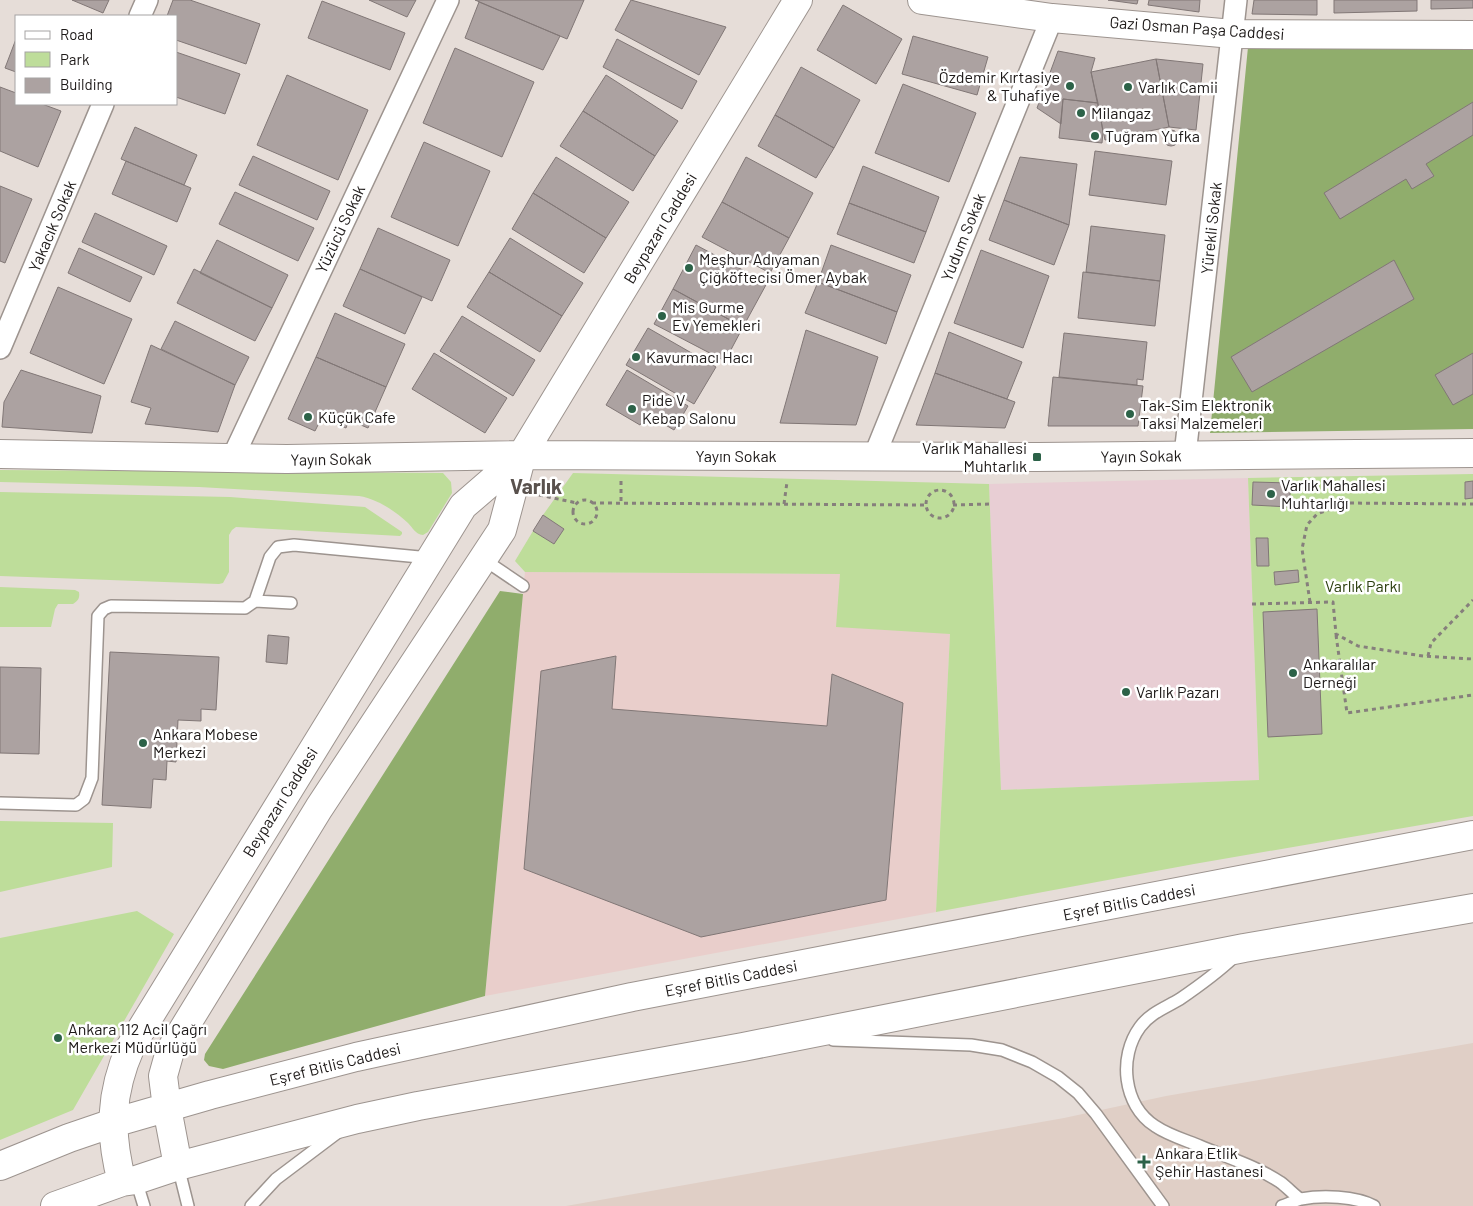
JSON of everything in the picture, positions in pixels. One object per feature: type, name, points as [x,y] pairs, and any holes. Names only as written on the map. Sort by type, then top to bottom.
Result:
[{"type":"street","points":[[140,15],[147,0]]},
{"type":"street","name":"Yüzücü Sokak","points":[[232,459],[448,0]]},
{"type":"street","name":"Beypazarı Caddesi","points":[[129,1181],[114,1147],[113,1123],[122,1066],[144,1022],[463,506],[522,455],[798,0]]},
{"type":"street","name":"Gazi Osman Paşa Caddesi","points":[[922,0],[1052,18],[1233,34],[1473,35]]},
{"type":"street","name":"Yürekli Sokak","points":[[1185,455],[1236,0]]},
{"type":"street","name":"Yudum Sokak","points":[[874,456],[1052,18]]},
{"type":"street","name":"Yakacık Sokak","points":[[0,348],[103,105]]},
{"type":"street","name":"Yayın Sokak","points":[[0,454],[232,459],[522,455],[874,456],[1473,453]]},
{"type":"street","name":"Beypazarı Caddesi","points":[[178,1166],[166,1108],[163,1076],[170,1051],[319,808],[502,530],[522,455]]},
{"type":"street","name":"Eşref Bitlis Caddesi","points":[[0,1166],[113,1123],[210,1095],[356,1058],[632,997],[1473,836]]},
{"type":"street","points":[[55,1206],[178,1166],[357,1119],[418,1106],[787,1038],[1244,948],[1473,908]]},
{"type":"lane","points":[[0,803],[76,805],[84,800],[92,778],[98,616],[104,609],[111,606],[245,608],[255,601],[270,557],[278,547],[294,545],[432,558]]},
{"type":"lane","points":[[483,559],[523,586]]},
{"type":"lane","points":[[255,601],[291,604]]},
{"type":"lane","points":[[1244,948],[1217,972],[1175,1002],[1153,1013],[1140,1027],[1130,1044],[1126,1061],[1127,1082],[1133,1101],[1153,1125],[1256,1169],[1281,1182],[1300,1200]]},
{"type":"lane","points":[[787,1038],[971,1045],[1002,1050],[1032,1062],[1058,1077],[1078,1093],[1096,1114],[1163,1206]]},
{"type":"lane","points":[[251,1206],[276,1179],[357,1119]]},
{"type":"lane","points":[[178,1166],[188,1206]]},
{"type":"lane","points":[[129,1181],[144,1206]]},
{"type":"lane","points":[[1282,1206],[1300,1200],[1335,1197],[1369,1203],[1374,1206]]},
{"type":"path","points":[[514,490],[578,503]]},
{"type":"path","points":[[936,490],[950,495],[953,505],[948,515],[936,518],[928,513],[926,505],[928,496],[936,490]]},
{"type":"path","points":[[592,503],[596,510],[596,518],[586,524],[579,522],[574,516],[573,509],[578,503],[585,500],[592,503],[926,505]]},
{"type":"path","points":[[1310,602],[1302,549],[1307,525],[1317,514],[1346,503],[1473,504]]},
{"type":"path","points":[[953,505],[990,504]]},
{"type":"path","points":[[1428,656],[1431,643],[1473,600]]},
{"type":"path","points":[[1252,604],[1333,602],[1347,713],[1473,695]]},
{"type":"path","points":[[1336,634],[1358,646],[1428,656],[1473,658]]},
{"type":"shaded area","name":"Varlık Pazarı","points":[[1248,478],[1259,780],[1001,790],[989,484]]},
{"type":"shaded area","points":[[525,572],[840,574],[950,634],[936,912],[485,996]]},
{"type":"shaded area","name":"Ankara Etlik Şehir Hastanesi","points":[[1473,1043],[1473,1206],[566,1206],[1064,1118],[1166,1096]]},
{"type":"green space","points":[[1248,47],[1473,49],[1473,429],[1210,433]]},
{"type":"green space","points":[[0,470],[443,473],[451,482],[452,493],[428,532],[423,535],[416,532],[403,518],[385,506],[359,496],[199,487],[0,482]]},
{"type":"green space","name":"Varlık Parkı","points":[[573,473],[989,484],[1001,790],[1259,780],[1248,478],[1473,474],[1473,816],[1194,864],[936,912],[950,634],[836,627],[840,574],[525,572],[515,561],[533,531],[554,544],[564,529],[543,515]]},
{"type":"green space","points":[[0,492],[230,497],[365,507],[402,532],[402,534],[400,536],[236,527],[229,535],[229,572],[223,583],[219,584],[0,576]]},
{"type":"green space","points":[[0,587],[75,590],[79,592],[79,596],[73,604],[58,604],[51,627],[0,627]]},
{"type":"green space","points":[[500,591],[523,594],[485,996],[223,1069],[209,1066],[204,1060],[205,1054]]},
{"type":"green space","points":[[0,821],[113,823],[112,867],[0,892]]},
{"type":"green space","name":"Ankara 112 Acil Çağrı Merkezi Müdürlüğü","points":[[137,911],[174,934],[73,1110],[0,1140],[0,938]]},
{"type":"building","points":[[72,0],[109,0],[103,13]]},
{"type":"building","points":[[173,0],[190,0],[260,24],[246,64],[178,41],[178,15],[167,15]]},
{"type":"building","points":[[369,0],[416,0],[407,17]]},
{"type":"building","points":[[475,0],[584,0],[567,39]]},
{"type":"building","points":[[631,0],[726,27],[699,75],[615,30]]},
{"type":"building","points":[[1108,0],[1138,0],[1137,4]]},
{"type":"building","points":[[1149,0],[1200,0],[1199,12],[1148,5]]},
{"type":"building","points":[[1254,0],[1317,0],[1317,15],[1252,14]]},
{"type":"building","points":[[1334,0],[1417,0],[1417,11],[1334,13]]},
{"type":"building","points":[[1431,0],[1473,0],[1473,8],[1431,9]]},
{"type":"building","points":[[322,1],[405,33],[390,70],[308,38]]},
{"type":"building","points":[[479,2],[560,36],[543,70],[465,38]]},
{"type":"building","points":[[843,5],[902,39],[876,84],[817,50]]},
{"type":"building","points":[[913,36],[988,57],[977,95],[902,74]]},
{"type":"building","points":[[617,39],[697,81],[682,109],[603,67]]},
{"type":"building","points":[[15,42],[15,72],[5,68]]},
{"type":"building","points":[[455,48],[534,82],[502,157],[423,123]]},
{"type":"building","name":"Özdemir Kırtasiye & Tuhafiye","points":[[1058,51],[1095,58],[1091,72],[1098,103],[1063,99],[1061,124],[1037,108]]},
{"type":"building","points":[[178,53],[240,74],[225,114],[178,98]]},
{"type":"building","name":"Varlık Camii","points":[[1156,59],[1169,127],[1105,140],[1091,72]]},
{"type":"building","points":[[1156,59],[1203,64],[1196,130],[1169,127]]},
{"type":"building","points":[[801,67],[860,100],[834,148],[775,115]]},
{"type":"building","points":[[287,75],[368,110],[338,180],[257,145]]},
{"type":"building","points":[[606,75],[678,121],[655,156],[583,111]]},
{"type":"building","points":[[903,84],[976,113],[949,182],[875,153]]},
{"type":"building","points":[[0,87],[15,93],[15,105],[45,105],[61,111],[38,167],[0,151]]},
{"type":"building","name":"Milangaz","points":[[1063,99],[1098,103],[1103,132],[1102,143],[1059,138]]},
{"type":"building","points":[[1473,102],[1473,135],[1426,164],[1434,176],[1412,189],[1406,179],[1340,219],[1324,193]]},
{"type":"building","points":[[583,111],[655,156],[633,191],[560,146]]},
{"type":"building","points":[[775,115],[834,148],[816,178],[758,146]]},
{"type":"building","points":[[135,127],[197,155],[184,185],[121,159]]},
{"type":"building","points":[[1171,130],[1177,132],[1179,138],[1177,144],[1171,146],[1165,144],[1163,138],[1165,132]]},
{"type":"building","points":[[424,142],[490,171],[458,246],[391,217]]},
{"type":"building","points":[[1095,151],[1172,161],[1166,205],[1089,195]]},
{"type":"building","points":[[253,156],[330,191],[317,220],[239,185]]},
{"type":"building","points":[[556,157],[629,202],[606,238],[533,193]]},
{"type":"building","points":[[746,157],[813,193],[789,238],[722,202]]},
{"type":"building","points":[[1020,157],[1077,164],[1069,225],[1004,200]]},
{"type":"building","points":[[126,161],[191,188],[177,222],[112,194]]},
{"type":"building","points":[[863,166],[939,197],[926,232],[849,203]]},
{"type":"building","points":[[0,186],[32,199],[5,263],[0,261]]},
{"type":"building","points":[[235,192],[314,228],[298,261],[219,224]]},
{"type":"building","points":[[533,193],[606,238],[584,273],[512,229]]},
{"type":"building","points":[[1004,200],[1069,225],[1054,265],[989,240]]},
{"type":"building","points":[[722,202],[789,238],[770,273],[702,237]]},
{"type":"building","points":[[849,203],[926,232],[914,263],[837,234]]},
{"type":"building","points":[[95,213],[167,246],[154,275],[82,242]]},
{"type":"building","points":[[1091,226],[1165,235],[1160,281],[1086,272]]},
{"type":"building","points":[[378,228],[450,260],[432,301],[360,269]]},
{"type":"building","points":[[510,238],[583,283],[562,316],[489,272]]},
{"type":"building","points":[[217,240],[288,275],[272,308],[200,273]]},
{"type":"building","points":[[696,245],[767,283],[743,327],[673,289]]},
{"type":"building","points":[[831,245],[911,275],[897,312],[818,282]]},
{"type":"building","points":[[79,248],[142,277],[130,302],[68,273]]},
{"type":"building","points":[[981,250],[1049,276],[1023,348],[954,323]]},
{"type":"building","points":[[1394,260],[1414,299],[1252,392],[1231,357]]},
{"type":"building","points":[[194,269],[272,308],[255,341],[177,303]]},
{"type":"building","points":[[360,269],[422,297],[405,334],[343,306]]},
{"type":"building","points":[[489,272],[562,316],[540,352],[467,307]]},
{"type":"building","points":[[1083,272],[1160,281],[1155,326],[1078,318]]},
{"type":"building","points":[[818,282],[897,312],[886,344],[805,313]]},
{"type":"building","points":[[58,287],[132,319],[104,384],[30,353]]},
{"type":"building","points":[[673,289],[743,327],[725,361],[654,324]]},
{"type":"building","points":[[335,313],[405,344],[386,387],[316,357]]},
{"type":"building","points":[[462,316],[535,360],[513,396],[440,351]]},
{"type":"building","points":[[175,321],[249,357],[235,385],[161,349]]},
{"type":"building","points":[[648,328],[716,367],[694,404],[626,365]]},
{"type":"building","points":[[806,330],[878,357],[856,425],[780,423]]},
{"type":"building","points":[[949,332],[1022,362],[1007,399],[935,373]]},
{"type":"building","points":[[1064,333],[1147,342],[1143,380],[1137,379],[1137,385],[1059,377]]},
{"type":"building","points":[[151,345],[235,385],[218,432],[145,424],[151,408],[131,402]]},
{"type":"building","points":[[434,353],[507,398],[485,433],[412,389]]},
{"type":"building","points":[[1473,353],[1473,394],[1453,405],[1435,375]]},
{"type":"building","points":[[316,357],[386,387],[368,428],[349,420],[346,428],[322,417],[315,431],[288,419]]},
{"type":"building","points":[[21,370],[101,396],[92,433],[2,427],[4,402]]},
{"type":"building","points":[[627,370],[688,406],[674,430],[647,414],[640,425],[606,405]]},
{"type":"building","points":[[935,373],[1015,402],[1005,428],[916,425]]},
{"type":"building","points":[[1053,377],[1143,386],[1138,426],[1048,426]]},
{"type":"building","points":[[1473,481],[1473,498],[1465,499],[1465,482]]},
{"type":"building","name":"Varlık Mahallesi Muhtarlığı","points":[[1253,482],[1290,483],[1290,507],[1252,505]]},
{"type":"building","points":[[543,515],[564,529],[554,544],[533,531]]},
{"type":"building","points":[[1256,538],[1268,538],[1269,566],[1257,566]]},
{"type":"building","points":[[1298,570],[1299,582],[1275,585],[1274,572]]},
{"type":"building","name":"Ankaralılar Derneği","points":[[1317,609],[1322,734],[1268,737],[1263,612]]},
{"type":"building","points":[[268,635],[289,637],[287,664],[266,662]]},
{"type":"building","points":[[110,652],[219,657],[216,710],[201,709],[201,721],[178,720],[176,762],[167,761],[166,780],[153,779],[151,808],[102,805]]},
{"type":"building","points":[[616,656],[612,709],[827,726],[832,674],[903,703],[886,900],[701,937],[524,869],[541,671]]},
{"type":"building","points":[[0,667],[41,668],[39,754],[0,753]]},
{"type":"place","name":"Özdemir Kırtasiye & Tuhafiye","points":[[1070,86]]},
{"type":"place","name":"Varlık Camii","points":[[1128,87]]},
{"type":"place","name":"Milangaz","points":[[1081,113]]},
{"type":"place","name":"Tuğram Yufka","points":[[1095,136]]},
{"type":"place","name":"Meşhur Adıyaman Çiğköftecisi Ömer Aybak","points":[[689,268]]},
{"type":"place","name":"Mis Gurme Ev Yemekleri","points":[[662,316]]},
{"type":"place","name":"Kavurmacı Hacı","points":[[636,357]]},
{"type":"place","name":"Pide V Kebap Salonu","points":[[632,409]]},
{"type":"place","name":"Tak-Sim Elektronik Taksi Malzemeleri","points":[[1130,414]]},
{"type":"place","name":"Küçük Cafe","points":[[308,417]]},
{"type":"place","name":"Varlık Mahallesi Muhtarlık","points":[[1037,457]]},
{"type":"place","name":"Varlık Mahallesi Muhtarlığı","points":[[1271,494]]},
{"type":"place","name":"Ankaralılar Derneği","points":[[1293,673]]},
{"type":"place","name":"Varlık Pazarı","points":[[1126,692]]},
{"type":"place","name":"Ankara Mobese Merkezi","points":[[143,743]]},
{"type":"place","name":"Ankara 112 Acil Çağrı Merkezi Müdürlüğü","points":[[58,1038]]},
{"type":"place","name":"Ankara Etlik Şehir Hastanesi","points":[[1144,1162]]},
{"type":"district","name":"Varlık","points":[[536,487]]}]
